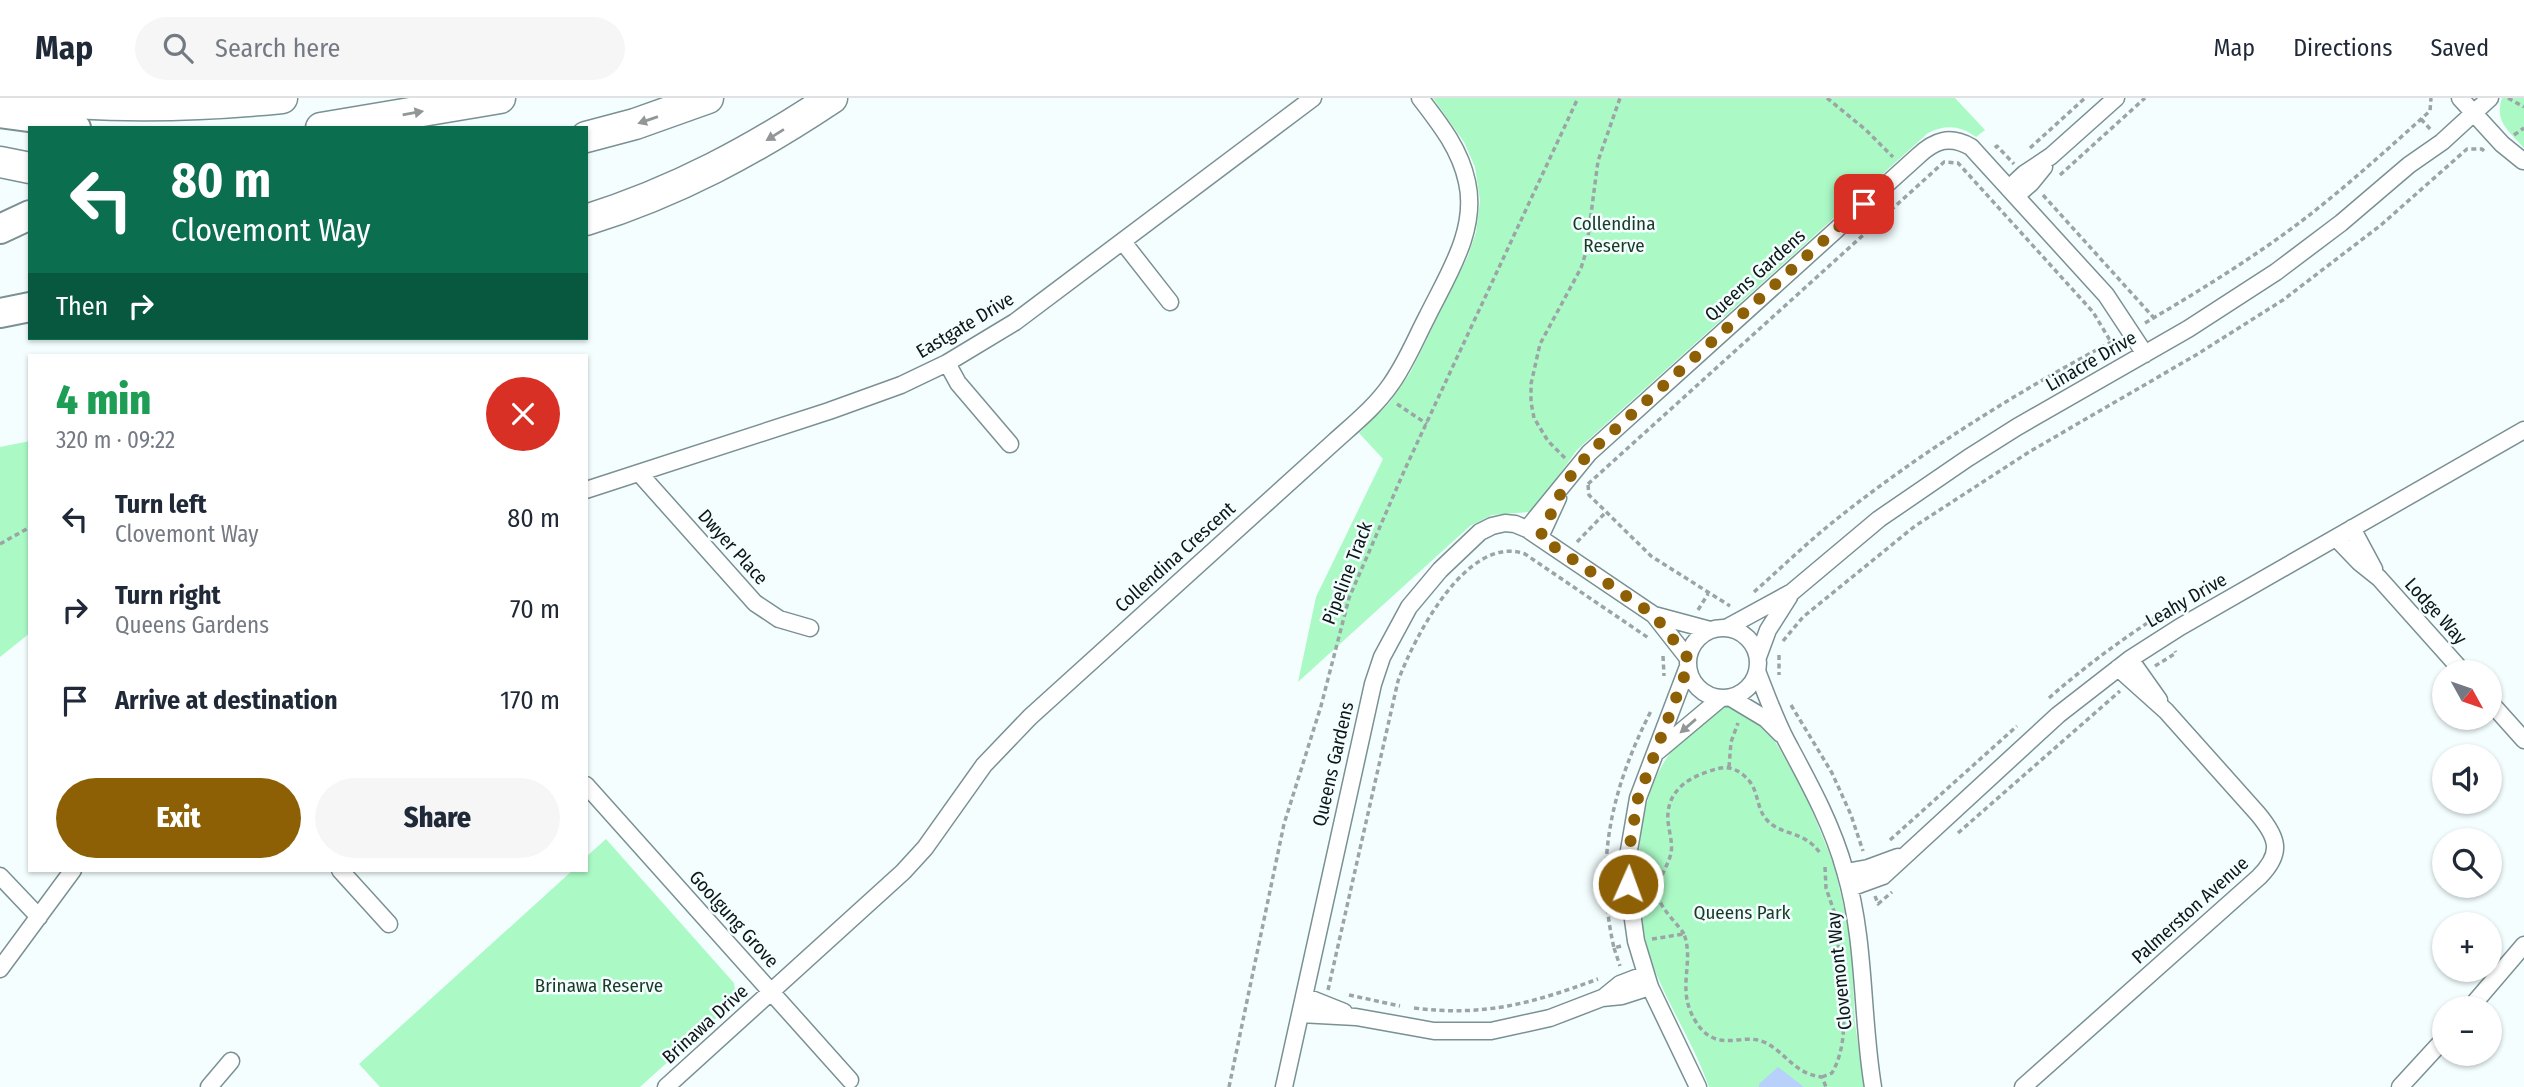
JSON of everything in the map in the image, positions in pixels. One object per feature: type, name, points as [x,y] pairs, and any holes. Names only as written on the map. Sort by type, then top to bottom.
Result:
[{"type":"highway","points":[[13,98],[108,105],[177,105],[282,98]]},
{"type":"highway","points":[[333,126],[500,98]]},
{"type":"highway","points":[[588,136],[635,124],[708,98]]},
{"type":"highway","points":[[588,219],[651,198],[716,169],[774,136],[832,98]]},
{"type":"highway","points":[[0,113],[58,121],[71,126]]},
{"type":"highway","points":[[0,162],[28,168]]},
{"type":"highway","points":[[0,229],[28,216]]},
{"type":"highway","points":[[0,313],[28,307]]},
{"type":"street","name":"Eastgate Drive","points":[[588,489],[877,394],[947,363],[1015,322],[1313,98]]},
{"type":"street","name":"Collendina Crescent","points":[[772,992],[904,872],[925,848],[984,765],[1030,717],[1335,441],[1383,394],[1403,365],[1455,260],[1468,222],[1469,193],[1462,165],[1448,134],[1420,98]]},
{"type":"street","points":[[2012,192],[2116,98]]},
{"type":"street","points":[[2474,102],[2502,144],[2524,161]]},
{"type":"street","points":[[2474,102],[2509,139],[2524,161]]},
{"type":"street","name":"Linacre Drive","points":[[1718,629],[1754,614],[1792,592],[1879,519],[2017,427],[2145,354],[2276,272],[2342,223],[2409,165],[2442,142],[2474,102]]},
{"type":"street","name":"Queens Gardens","points":[[1284,1087],[1365,716],[1382,657],[1409,607],[1440,570],[1480,532],[1505,523],[1516,524],[1533,533],[1576,468],[1627,418],[1929,146],[1954,139],[1971,147],[2106,295],[2145,354]]},
{"type":"street","points":[[1123,242],[1170,302]]},
{"type":"street","points":[[947,363],[958,383],[1010,444]]},
{"type":"street","name":"Leahy Drive","points":[[1846,872],[1868,868],[1903,855],[2058,715],[2124,664],[2166,636],[2524,430]]},
{"type":"street","name":"Dwyer Place","points":[[639,473],[755,603],[779,619],[810,628]]},
{"type":"street","name":"Lodge Way","points":[[2352,528],[2379,578]]},
{"type":"street","points":[[1533,533],[1654,615],[1687,663],[1691,681],[1709,696],[1725,698]]},
{"type":"street","name":"Lodge Way","points":[[2336,538],[2379,578],[2452,660]]},
{"type":"street","name":"Linacre Drive","points":[[1758,664],[1768,630],[1792,592]]},
{"type":"street","points":[[1654,615],[1737,631],[1747,637],[1758,664],[1748,688],[1725,698],[1656,752]]},
{"type":"street","points":[[1698,1087],[1648,980],[1636,941],[1630,913],[1628,856],[1638,798],[1692,645],[1700,636],[1718,629]]},
{"type":"street","name":"Clovemont Way","points":[[1758,664],[1786,739],[1826,816],[1846,872],[1861,948],[1868,1055],[1873,1087]]},
{"type":"street","name":"Palmerston Avenue","points":[[2023,1087],[2259,877],[2274,857],[2276,848],[2271,829],[2124,664]]},
{"type":"street","name":"Clovemont Way","points":[[1725,698],[1766,719],[1786,739]]},
{"type":"street","points":[[2502,715],[2524,740]]},
{"type":"street","name":"Goolgung Grove","points":[[588,787],[850,1080]]},
{"type":"street","name":"Leahy Drive","points":[[1850,888],[1868,868]]},
{"type":"street","points":[[0,969],[73,872]]},
{"type":"street","points":[[342,872],[389,924]]},
{"type":"street","points":[[0,876],[39,917]]},
{"type":"street","points":[[2480,996],[2524,945]]},
{"type":"street","points":[[1300,1014],[1356,1017],[1434,1031],[1491,1031],[1550,1018],[1602,998],[1622,996],[1648,980]]},
{"type":"street","name":"Brinawa Drive","points":[[666,1087],[772,992]]},
{"type":"street","points":[[1304,996],[1356,1017]]},
{"type":"street","points":[[2400,1087],[2432,1052]]},
{"type":"street","points":[[209,1087],[231,1060]]},
{"type":"path","name":"Pipeline Track","points":[[1229,1087],[1283,824],[1321,706],[1349,598],[1380,524],[1578,98]]},
{"type":"path","points":[[1620,98],[1598,161],[1586,252],[1581,268],[1540,344],[1531,384],[1534,418],[1539,428],[1588,484],[1589,495],[1651,556],[1728,607],[1740,604],[1837,519],[1880,486],[1992,412],[2227,274],[2302,220],[2430,111],[2431,98]]},
{"type":"path","points":[[1827,98],[1866,130],[1904,169]]},
{"type":"path","points":[[2023,154],[2085,98]]},
{"type":"path","points":[[2059,175],[2145,98]]},
{"type":"path","points":[[2508,98],[2524,107]]},
{"type":"path","points":[[1768,630],[1782,643],[1803,617],[1924,520],[2007,465],[2196,355],[2283,300],[2381,225],[2467,149],[2482,149],[2488,156],[2502,144]]},
{"type":"path","points":[[1983,160],[1997,146],[2154,318]]},
{"type":"path","points":[[1588,484],[1944,162],[1958,163],[2093,312],[2111,342]]},
{"type":"path","points":[[1383,394],[1427,424]]},
{"type":"path","points":[[0,544],[28,528]]},
{"type":"path","points":[[1328,990],[1398,681],[1406,658],[1428,618],[1454,585],[1478,563],[1497,551],[1517,551],[1525,554],[1650,639],[1663,655],[1664,679]]},
{"type":"path","points":[[1740,604],[1754,614]]},
{"type":"path","points":[[1956,835],[2099,707],[2176,653],[2155,618],[2098,657],[2039,707]]},
{"type":"path","points":[[1789,702],[1832,773],[1851,815],[1878,904],[1894,890]]},
{"type":"path","points":[[1621,970],[1614,948],[1606,891],[1606,854],[1611,814],[1629,757],[1653,707]]},
{"type":"path","points":[[1868,868],[1891,839],[2020,724]]},
{"type":"path","points":[[1822,856],[1800,835],[1773,826],[1763,814],[1755,787],[1739,772],[1729,767],[1721,767],[1688,780],[1679,788],[1668,806],[1672,852],[1658,890],[1658,899],[1684,934],[1687,948],[1687,1004],[1700,1029],[1717,1039],[1746,1038],[1763,1041],[1802,1072],[1822,1077],[1832,1073],[1835,1068],[1845,1013],[1838,959],[1838,925],[1826,888],[1825,864]]},
{"type":"path","points":[[1614,948],[1636,941],[1684,934]]},
{"type":"path","points":[[1340,993],[1411,1008],[1474,1011],[1549,997],[1600,978]]},
{"type":"path","points":[[1822,1077],[1826,1087]]},
{"type":"green space","name":"Collendina Reserve","points":[[1433,98],[1955,98],[1985,130],[1976,137],[1953,127],[1928,133],[1577,450],[1539,503],[1529,512],[1492,515],[1470,526],[1298,682],[1316,597],[1383,459],[1359,433],[1389,403],[1410,373],[1468,256],[1476,232],[1480,201],[1475,167],[1464,142]]},
{"type":"green space","points":[[2502,98],[2524,98],[2524,148],[2501,120]]},
{"type":"green space","points":[[28,441],[28,635],[0,657],[0,447]]},
{"type":"green space","name":"Queens Park","points":[[1730,706],[1762,725],[1773,738],[1805,793],[1834,865],[1851,938],[1855,1023],[1864,1087],[1709,1087],[1655,971],[1647,946],[1639,886],[1639,854],[1650,793],[1661,767],[1677,745],[1721,707]]},
{"type":"green space","name":"Brinawa Reserve","points":[[606,839],[734,983],[736,995],[733,1003],[640,1087],[380,1087],[359,1064],[571,872],[588,872],[588,855]]},
{"type":"water","points":[[1778,1067],[1804,1087],[1759,1087]]},
{"type":"route","points":[[1628,884],[1628,856],[1638,798],[1687,669],[1687,657],[1654,615],[1540,537],[1566,482],[1589,453],[1864,204]]}]
